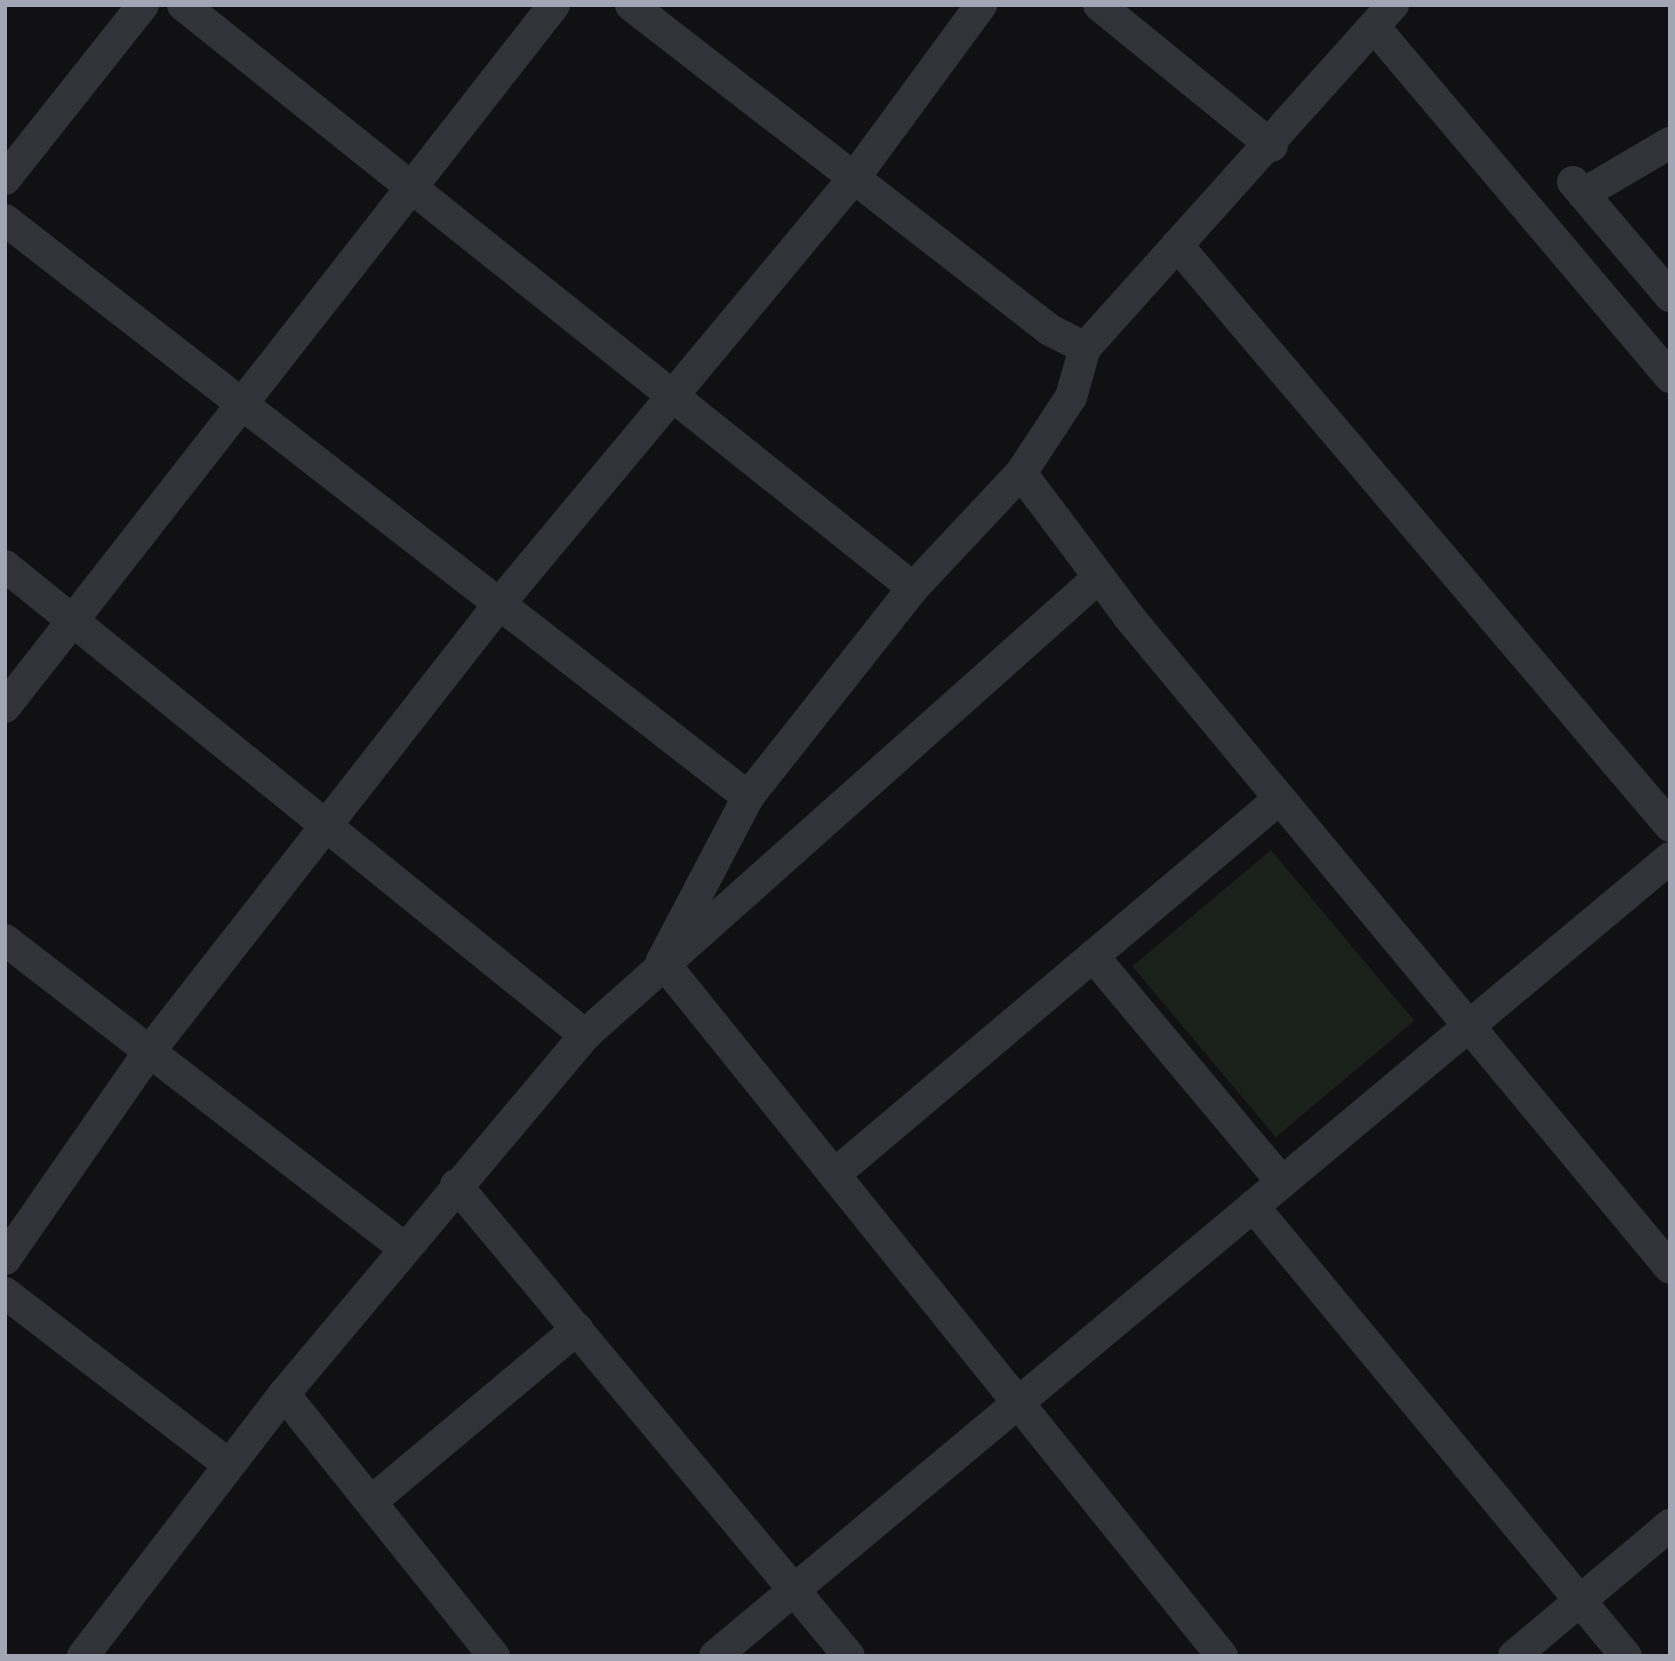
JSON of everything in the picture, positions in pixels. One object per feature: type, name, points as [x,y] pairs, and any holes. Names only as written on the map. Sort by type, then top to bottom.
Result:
[{"type":"street","points":[[5,179],[143,5]]},
{"type":"street","points":[[183,5],[677,396],[913,587]]},
{"type":"street","points":[[5,707],[554,5]]},
{"type":"street","points":[[631,5],[1050,330],[1085,348]]},
{"type":"street","points":[[5,1259],[149,1052],[330,828],[500,603],[677,396],[854,178],[981,5]]},
{"type":"street","points":[[1098,5],[1272,146]]},
{"type":"street","points":[[662,961],[748,797],[913,587],[1021,473],[1072,397],[1085,348],[1177,245],[1272,146],[1385,17],[1670,377]]},
{"type":"street","points":[[1670,143],[1578,188],[1670,296]]},
{"type":"street","points":[[5,220],[748,797]]},
{"type":"street","points":[[1177,245],[1670,826]]},
{"type":"street","points":[[1021,473],[1099,577],[1279,799],[1466,1028],[1670,1268]]},
{"type":"street","points":[[5,566],[585,1035]]},
{"type":"street","points":[[83,1656],[284,1394],[403,1247],[585,1035],[662,961],[1099,577]]},
{"type":"street","points":[[835,1174],[1279,799]]},
{"type":"street","points":[[715,1656],[1670,858]]},
{"type":"street","points":[[5,940],[403,1247]]},
{"type":"street","points":[[1093,956],[1282,1182]]},
{"type":"street","points":[[662,961],[1222,1656]]},
{"type":"street","points":[[456,1185],[849,1656]]},
{"type":"street","points":[[1254,1206],[1578,1602],[1626,1656]]},
{"type":"street","points":[[9,1302],[228,1464]]},
{"type":"street","points":[[372,1501],[577,1329]]},
{"type":"street","points":[[284,1394],[495,1656]]},
{"type":"street","points":[[1514,1656],[1670,1525]]},
{"type":"shaded area","points":[[1271,850],[1414,1021],[1276,1137],[1132,966]]}]
